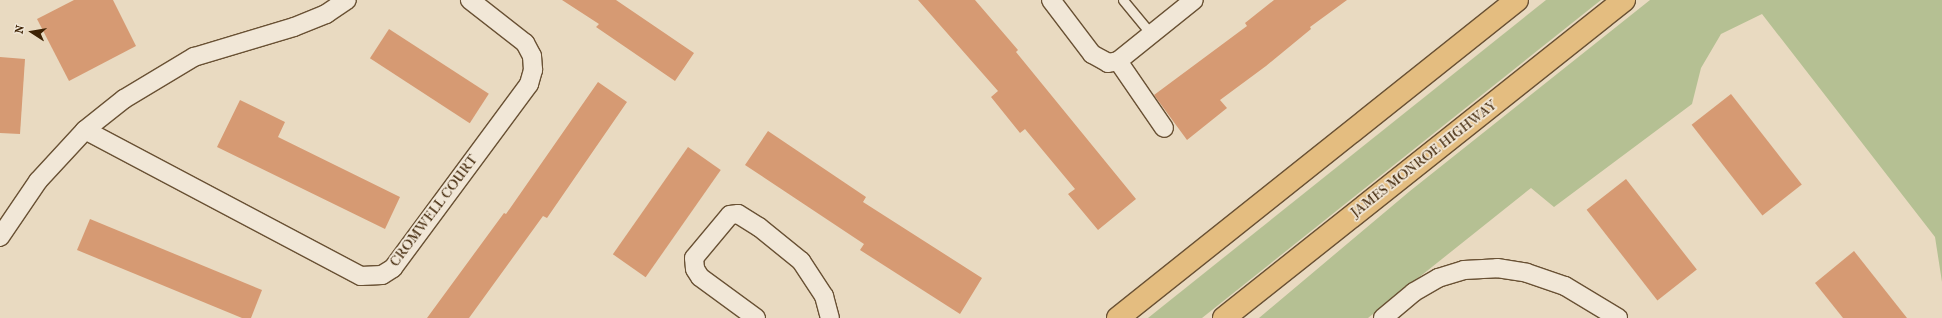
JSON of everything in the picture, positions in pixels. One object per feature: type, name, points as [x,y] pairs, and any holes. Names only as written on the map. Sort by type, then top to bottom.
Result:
[{"type":"highway","points":[[1118,318],[1517,0]]},
{"type":"highway","name":"JAMES MONROE HIGHWAY","points":[[1224,318],[1624,0]]},
{"type":"street","points":[[0,237],[38,181],[85,130],[124,99],[194,57],[294,27],[326,14],[347,0]]},
{"type":"street","name":"CROMWELL COURT","points":[[85,130],[362,276],[382,275],[393,268],[529,84],[533,70],[532,56],[525,43],[470,0]]},
{"type":"street","points":[[1051,0],[1097,59],[1108,63],[1118,61],[1194,0]]},
{"type":"street","points":[[1118,61],[1164,128]]},
{"type":"street","points":[[756,318],[700,277],[695,269],[694,258],[730,215],[738,214],[759,227],[801,261],[824,296],[830,318]]},
{"type":"street","points":[[0,248],[13,218]]},
{"type":"street","points":[[1383,318],[1414,292],[1438,278],[1464,270],[1497,268],[1527,273],[1565,286],[1618,318]]},
{"type":"lane","points":[[1123,0],[1151,34]]},
{"type":"green space","points":[[1546,0],[1601,0],[1202,318],[1148,318]]},
{"type":"green space","points":[[1650,0],[1942,0],[1942,282],[1935,237],[1762,14],[1721,34],[1701,68],[1692,104],[1554,207],[1531,188],[1368,318],[1259,318],[1410,191]]},
{"type":"building","points":[[74,0],[113,0],[136,46],[69,81],[37,19]]},
{"type":"building","points":[[562,0],[616,0],[694,53],[675,81],[596,27],[599,24]]},
{"type":"building","points":[[918,0],[975,0],[1018,50],[1016,52],[1136,199],[1098,230],[1068,194],[1075,189],[1025,129],[1020,133],[991,97],[998,91]]},
{"type":"building","points":[[1274,0],[1347,0],[1310,27],[1311,29],[1266,66],[1220,100],[1227,108],[1187,140],[1154,95],[1247,26],[1245,23]]},
{"type":"building","points":[[389,29],[489,94],[470,123],[370,58]]},
{"type":"building","points":[[0,57],[25,59],[20,134],[0,133]]},
{"type":"building","points":[[598,82],[627,102],[547,218],[543,216],[469,318],[427,318],[504,213],[506,214]]},
{"type":"building","points":[[1731,94],[1802,185],[1762,215],[1692,125]]},
{"type":"building","points":[[240,100],[285,122],[278,137],[400,197],[385,229],[217,147]]},
{"type":"building","points":[[768,131],[866,197],[863,202],[982,278],[960,314],[860,250],[864,244],[745,165]]},
{"type":"building","points":[[688,147],[721,170],[646,277],[613,254]]},
{"type":"building","points":[[1626,179],[1697,270],[1657,300],[1587,210]]},
{"type":"building","points":[[90,219],[262,290],[251,318],[242,318],[77,250]]},
{"type":"building","points":[[1854,251],[1907,318],[1843,318],[1815,283]]}]
